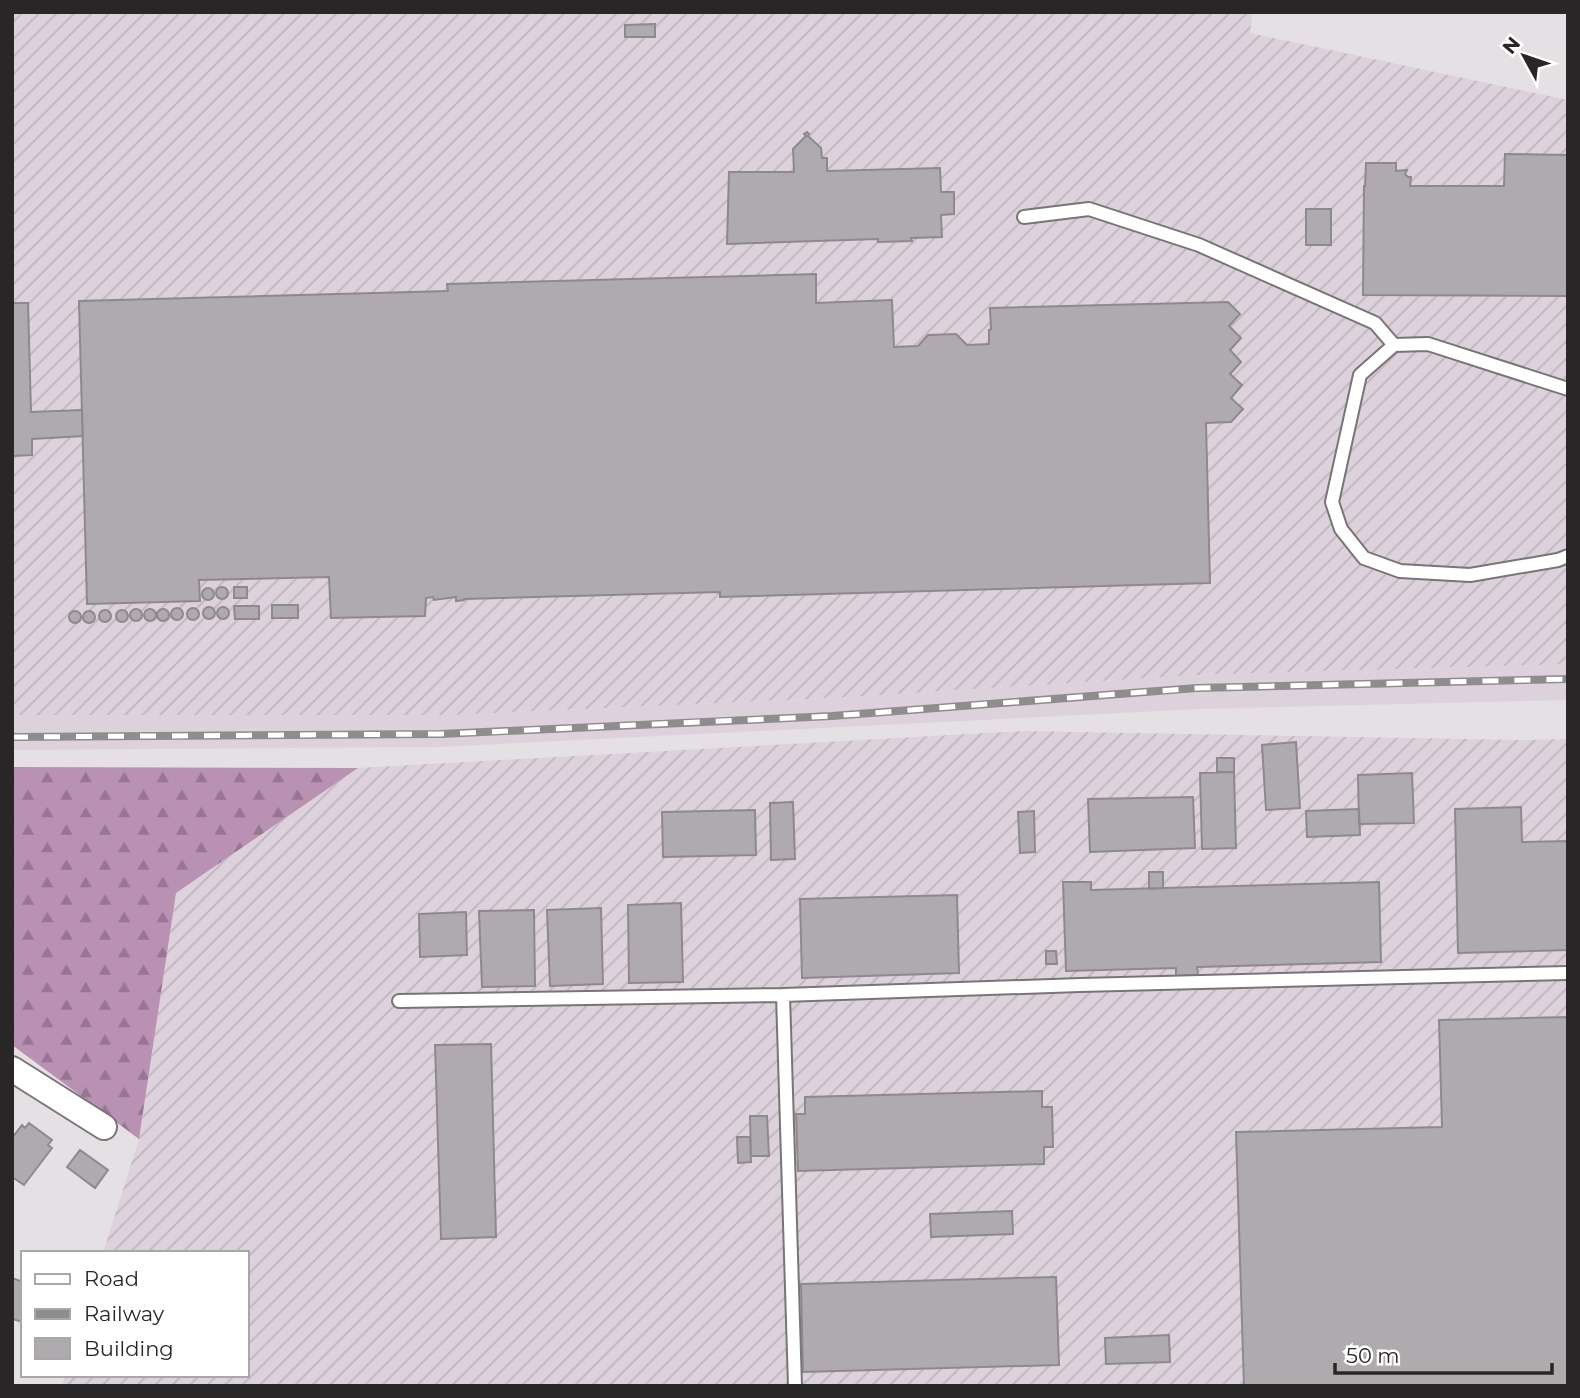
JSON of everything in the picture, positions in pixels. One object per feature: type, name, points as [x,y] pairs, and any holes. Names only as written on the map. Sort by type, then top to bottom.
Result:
[{"type":"street","points":[[13,1072],[104,1127]]},
{"type":"lane","points":[[1024,217],[1089,209],[1199,245],[1375,323],[1394,345]]},
{"type":"lane","points":[[1568,389],[1428,344],[1394,345],[1360,375],[1332,502],[1341,529],[1364,558],[1400,571],[1470,575],[1568,556]]},
{"type":"lane","points":[[399,1002],[783,995],[1568,973]]},
{"type":"lane","points":[[783,995],[794,1386]]},
{"type":"shaded area","points":[[12,12],[1252,12],[1250,33],[1568,100],[1568,664],[1198,675],[832,698],[448,715],[12,715]]},
{"type":"shaded area","points":[[1568,664],[1568,700],[1201,709],[439,747],[12,750],[12,715],[448,715],[832,698],[1198,675]]},
{"type":"shaded area","points":[[1022,731],[1568,739],[1568,1386],[62,1386],[64,1377],[248,1377],[248,1251],[104,1251],[139,1139],[176,893],[358,768]]},
{"type":"green space","points":[[12,767],[358,768],[176,893],[139,1139],[12,1045]]},
{"type":"building","points":[[655,24],[655,37],[625,37],[625,25]]},
{"type":"building","points":[[807,132],[821,148],[822,158],[827,158],[827,171],[940,168],[941,192],[954,192],[954,214],[941,215],[942,237],[911,238],[912,241],[878,242],[878,239],[727,244],[729,172],[794,172],[793,149]]},
{"type":"building","points":[[1505,154],[1568,155],[1568,296],[1363,295],[1366,163],[1396,163],[1396,171],[1407,170],[1405,174],[1411,177],[1410,186],[1504,186]]},
{"type":"building","points":[[1306,209],[1331,209],[1331,245],[1306,245]]},
{"type":"building","points":[[816,274],[816,303],[892,300],[894,347],[918,346],[928,335],[956,334],[967,345],[989,344],[990,308],[1228,302],[1240,314],[1229,326],[1241,338],[1230,350],[1241,362],[1230,374],[1242,385],[1231,398],[1243,409],[1231,422],[1206,423],[1210,583],[720,597],[720,592],[456,601],[456,597],[434,600],[433,597],[426,598],[425,616],[331,618],[329,577],[199,580],[200,601],[87,604],[79,301],[448,291],[447,284]]},
{"type":"building","points":[[12,303],[28,303],[31,412],[82,410],[83,436],[32,439],[32,455],[12,456]]},
{"type":"building","points":[[234,587],[247,587],[247,598],[234,598]]},
{"type":"building","points":[[208,588],[214,594],[208,600],[202,594]]},
{"type":"building","points":[[217,588],[227,588],[227,598],[217,598]]},
{"type":"building","points":[[272,605],[298,605],[298,618],[272,618]]},
{"type":"building","points":[[234,606],[259,606],[259,619],[235,619]]},
{"type":"building","points":[[204,608],[214,608],[214,618],[204,618]]},
{"type":"building","points":[[218,608],[228,608],[228,618],[218,618]]},
{"type":"building","points":[[172,609],[182,609],[182,619],[172,619]]},
{"type":"building","points":[[188,609],[198,609],[198,619],[188,619]]},
{"type":"building","points":[[131,610],[141,610],[141,620],[131,620]]},
{"type":"building","points":[[145,610],[155,610],[155,620],[145,620]]},
{"type":"building","points":[[158,610],[168,610],[168,620],[158,620]]},
{"type":"building","points":[[100,611],[110,611],[110,621],[100,621]]},
{"type":"building","points":[[117,611],[127,611],[127,621],[117,621]]},
{"type":"building","points":[[70,612],[80,612],[80,622],[70,622]]},
{"type":"building","points":[[84,612],[94,612],[94,622],[84,622]]},
{"type":"building","points":[[1296,742],[1300,808],[1266,810],[1262,745]]},
{"type":"building","points":[[1217,758],[1234,758],[1234,772],[1217,772]]},
{"type":"building","points":[[1234,772],[1236,848],[1202,849],[1200,773]]},
{"type":"building","points":[[1412,773],[1414,823],[1359,824],[1358,775]]},
{"type":"building","points":[[1193,797],[1195,848],[1090,852],[1088,799]]},
{"type":"building","points":[[793,802],[795,859],[771,860],[770,803]]},
{"type":"building","points":[[1521,807],[1522,842],[1568,841],[1568,950],[1458,953],[1455,809]]},
{"type":"building","points":[[1359,809],[1360,835],[1307,837],[1306,811]]},
{"type":"building","points":[[755,810],[756,855],[663,857],[662,812]]},
{"type":"building","points":[[1034,811],[1035,852],[1020,853],[1018,812]]},
{"type":"building","points":[[1149,872],[1163,872],[1163,888],[1149,889]]},
{"type":"building","points":[[1063,882],[1091,882],[1091,890],[1379,882],[1381,962],[1197,967],[1198,975],[1176,976],[1176,968],[1066,971]]},
{"type":"building","points":[[957,895],[959,973],[802,978],[800,899]]},
{"type":"building","points":[[681,903],[683,982],[629,983],[628,905]]},
{"type":"building","points":[[601,908],[603,984],[550,986],[547,910]]},
{"type":"building","points":[[534,910],[535,986],[482,987],[479,911]]},
{"type":"building","points":[[466,912],[467,955],[420,957],[419,914]]},
{"type":"building","points":[[1046,951],[1056,951],[1057,964],[1046,964]]},
{"type":"building","points":[[1568,1017],[1568,1386],[1244,1386],[1236,1132],[1442,1127],[1439,1020]]},
{"type":"building","points":[[491,1044],[496,1237],[441,1239],[435,1045]]},
{"type":"building","points":[[1042,1091],[1042,1107],[1052,1107],[1053,1147],[1044,1147],[1044,1164],[798,1171],[796,1114],[805,1114],[805,1097]]},
{"type":"building","points":[[750,1116],[767,1116],[769,1156],[751,1156]]},
{"type":"building","points":[[29,1123],[52,1140],[48,1145],[52,1148],[24,1185],[12,1177],[12,1138],[22,1125],[25,1128]]},
{"type":"building","points":[[737,1137],[750,1137],[751,1162],[738,1163]]},
{"type":"building","points":[[80,1150],[108,1170],[95,1188],[67,1167]]},
{"type":"building","points":[[1012,1211],[1013,1234],[931,1237],[930,1214]]},
{"type":"building","points":[[1056,1277],[1059,1365],[803,1372],[801,1284]]},
{"type":"building","points":[[12,1278],[21,1281],[21,1321],[12,1319]]},
{"type":"building","points":[[1169,1335],[1170,1362],[1106,1364],[1105,1338]]},
{"type":"railway","points":[[12,737],[441,734],[832,716],[1197,688],[1568,679]]}]
